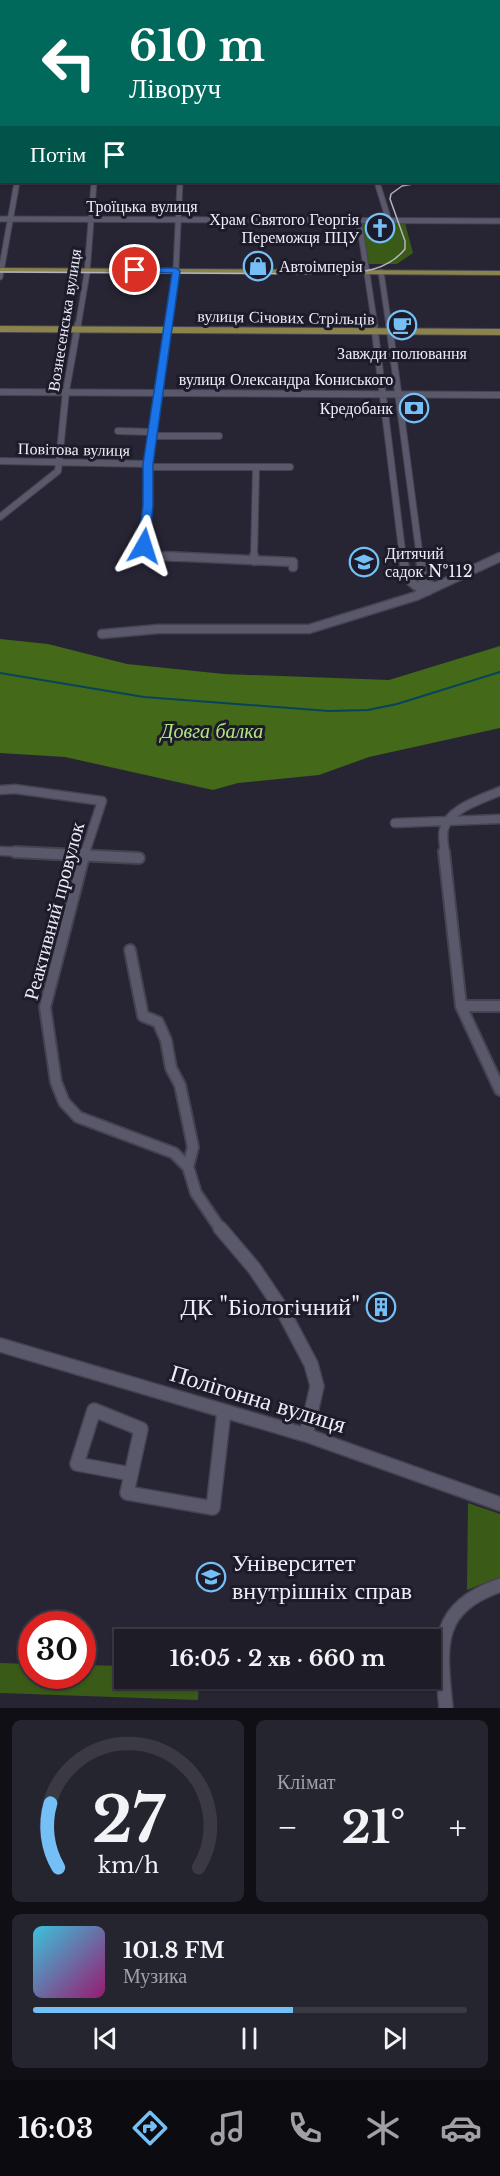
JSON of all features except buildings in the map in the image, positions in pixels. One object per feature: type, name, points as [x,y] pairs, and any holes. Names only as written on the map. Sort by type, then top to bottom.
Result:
[{"type":"main road","points":[[0,272],[88,270],[500,273]]},
{"type":"main road","name":"вулиця Січових Стрільців","points":[[0,329],[500,332]]},
{"type":"street","points":[[0,272],[17,183]]},
{"type":"street","name":"Вознесенська вулиця","points":[[60,462],[66,391],[88,270],[94,183]]},
{"type":"street","points":[[180,183],[176,220],[176,271],[148,465],[148,505],[144,546],[150,554],[165,557],[293,561],[293,567]]},
{"type":"street","points":[[377,183],[389,221]]},
{"type":"street","name":"Троїцька вулиця","points":[[0,219],[500,221]]},
{"type":"street","points":[[360,220],[384,393],[405,576],[410,584],[428,591]]},
{"type":"street","points":[[381,272],[423,583]]},
{"type":"street","name":"вулиця Олександра Кониського","points":[[0,392],[500,395]]},
{"type":"street","points":[[117,431],[219,436]]},
{"type":"street","name":"Повітова вулиця","points":[[0,461],[290,467]]},
{"type":"street","points":[[0,516],[58,471],[60,462]]},
{"type":"street","points":[[254,561],[256,468]]},
{"type":"street","points":[[102,634],[158,629],[309,629],[400,602],[500,557]]},
{"type":"street","points":[[410,584],[423,583],[439,586]]},
{"type":"street","name":"Реактивний провулок","points":[[0,790],[35,791],[102,801],[84,855],[45,1008],[56,1083],[64,1102],[78,1117],[174,1153],[188,1167]]},
{"type":"street","points":[[500,791],[464,808],[449,819],[444,829],[445,875],[461,1006],[500,1090]]},
{"type":"street","points":[[395,823],[449,819],[500,819]]},
{"type":"street","points":[[0,851],[139,858]]},
{"type":"street","points":[[130,950],[143,1016],[158,1022],[171,1068],[180,1085],[193,1147],[188,1167],[196,1193],[207,1211],[254,1268],[283,1311],[310,1364],[316,1386],[306,1435]]},
{"type":"street","points":[[461,1006],[500,1006]]},
{"type":"street","name":"Полігонна вулиця","points":[[0,1345],[306,1435],[500,1504]]},
{"type":"street","points":[[131,1474],[77,1464],[94,1410],[141,1429],[127,1493],[213,1508],[224,1411]]},
{"type":"street","points":[[446,1708],[441,1659],[446,1634],[458,1607],[474,1595],[500,1585]]},
{"type":"green space","points":[[362,223],[405,223],[413,253],[397,264],[368,264]]},
{"type":"green space","name":"Довга балка","points":[[0,639],[48,644],[127,664],[224,674],[389,680],[500,646],[500,728],[369,757],[319,775],[238,783],[213,790],[65,757],[0,753]]},
{"type":"green space","points":[[468,1503],[500,1514],[500,1577],[467,1590]]},
{"type":"green space","points":[[0,1663],[18,1664],[18,1689],[96,1689],[96,1665],[114,1666],[114,1689],[199,1689],[198,1700],[0,1693]]},
{"type":"waterway","points":[[0,673],[144,697],[329,711],[368,710],[397,704],[500,672]]},
{"type":"tram line","points":[[0,272],[336,274],[365,271],[391,262],[405,249],[405,241],[390,199],[391,194],[402,186],[418,183]]},
{"type":"place","name":"Храм Святого Георгія Переможця ПЦУ","points":[[380,228]]},
{"type":"place","name":"Автоімперія","points":[[258,266]]},
{"type":"place","name":"Завжди полювання","points":[[402,325]]},
{"type":"place","name":"Кредобанк","points":[[414,408]]},
{"type":"place","name":"Дитячий садок №112","points":[[364,562]]},
{"type":"place","name":"ДК \"Біологічний\"","points":[[381,1307]]},
{"type":"place","name":"Університет внутрішніх справ","points":[[211,1577]]},
{"type":"route","points":[[135,270],[176,271],[148,464],[148,505],[144,546]]}]
